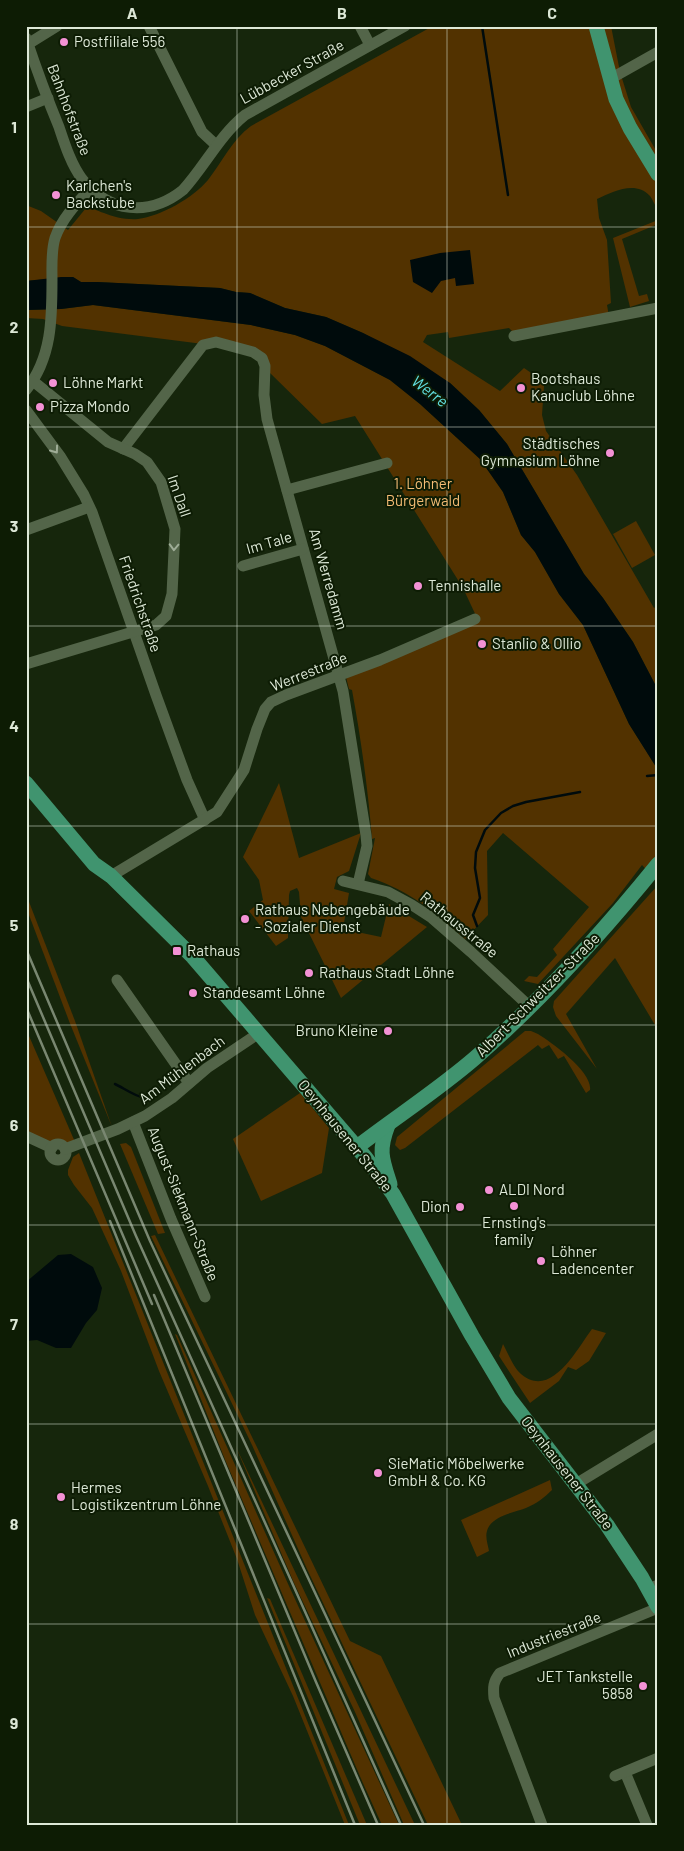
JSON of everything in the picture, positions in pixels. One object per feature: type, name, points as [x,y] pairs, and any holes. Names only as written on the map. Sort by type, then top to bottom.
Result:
[{"type":"main road","points":[[596,26],[610,79],[626,120],[658,174]]},
{"type":"main road","name":"Oeynhausener Straße","points":[[26,783],[94,864],[111,876],[178,941],[357,1147],[393,1194],[472,1336],[509,1398],[608,1525],[653,1587],[658,1607]]},
{"type":"main road","name":"Albert-Schweitzer-Straße","points":[[357,1147],[388,1126],[475,1058],[530,1008],[593,941],[656,866]]},
{"type":"main road","points":[[388,1126],[382,1139],[380,1151],[393,1194]]},
{"type":"street","points":[[27,41],[57,26]]},
{"type":"street","points":[[149,26],[202,132],[216,145]]},
{"type":"street","points":[[360,26],[370,45]]},
{"type":"street","name":"Lübbecker Straße","points":[[91,188],[100,197],[118,205],[140,208],[158,204],[176,196],[183,190],[236,121],[253,109],[405,26]]},
{"type":"street","name":"Bahnhofstraße","points":[[27,41],[74,166],[91,188]]},
{"type":"street","points":[[610,79],[658,52]]},
{"type":"street","points":[[26,107],[48,98]]},
{"type":"street","points":[[29,385],[39,368],[50,337],[52,320],[52,258],[55,239],[64,220],[91,188]]},
{"type":"street","points":[[514,336],[658,308]]},
{"type":"street","name":"Am Werredamm","points":[[123,449],[203,345],[216,342],[253,352],[262,358],[265,366],[264,395],[267,419],[340,675]]},
{"type":"street","name":"Im Dall","points":[[26,664],[156,625],[166,616],[172,594],[175,529],[161,482],[147,462],[135,454],[108,442],[29,385]]},
{"type":"street","name":"Friedrichstraße","points":[[26,410],[60,456],[84,495],[187,780],[204,820]]},
{"type":"street","points":[[287,490],[387,463]]},
{"type":"street","points":[[26,530],[89,507]]},
{"type":"street","name":"Im Tale","points":[[243,566],[303,549]]},
{"type":"street","name":"Werrestraße","points":[[111,876],[217,812],[244,770],[261,717],[272,702],[380,660],[475,619]]},
{"type":"street","points":[[340,675],[351,735],[367,846],[358,884]]},
{"type":"street","name":"Rathausstraße","points":[[343,881],[388,892],[432,918],[488,967],[530,1008]]},
{"type":"street","points":[[117,980],[189,1083]]},
{"type":"street","name":"Am Mühlenbach","points":[[26,1136],[52,1148],[51,1156],[58,1160],[65,1156],[66,1149],[134,1122],[172,1098],[207,1068],[259,1033]]},
{"type":"street","name":"August-Siekmann-Straße","points":[[134,1122],[171,1219],[205,1297]]},
{"type":"street","points":[[576,1484],[658,1434]]},
{"type":"street","name":"Industriestraße","points":[[542,1825],[494,1698],[493,1685],[495,1679],[500,1673],[658,1607]]},
{"type":"street","points":[[647,1825],[620,1774],[658,1758]]},
{"type":"green space","points":[[433,26],[611,26],[620,72],[631,107],[658,154],[658,210],[650,196],[638,189],[624,189],[597,199],[599,218],[607,240],[611,303],[607,305],[610,322],[514,333],[509,328],[449,338],[448,332],[427,335],[423,342],[500,391],[524,368],[540,379],[544,386],[542,415],[546,431],[577,475],[654,608],[658,605],[658,690],[633,642],[584,574],[507,444],[479,410],[450,383],[363,333],[326,317],[285,308],[250,293],[220,288],[81,282],[73,277],[26,281],[26,205],[41,211],[68,230],[86,208],[125,219],[138,219],[157,214],[176,205],[202,187],[233,144],[251,126]]},
{"type":"green space","points":[[658,220],[658,224],[622,239],[639,296],[647,294],[649,301],[630,307],[613,238]]},
{"type":"green space","name":"1. Löhner Bürgerwald","points":[[93,305],[251,325],[295,335],[325,346],[390,380],[420,404],[480,459],[503,492],[521,535],[535,552],[559,594],[583,625],[629,724],[658,770],[658,882],[642,865],[613,903],[538,984],[524,981],[529,976],[537,977],[557,955],[553,949],[589,907],[503,833],[487,851],[488,915],[465,939],[421,903],[398,889],[371,878],[368,874],[375,838],[372,839],[364,764],[352,690],[349,689],[346,677],[478,620],[463,588],[355,416],[322,424],[254,355],[203,344],[62,326],[43,319],[26,318],[26,310],[61,309]]},
{"type":"green space","points":[[636,521],[655,555],[632,568],[613,534]]},
{"type":"green space","points":[[279,783],[299,858],[361,833],[349,871],[337,877],[334,889],[349,893],[343,929],[381,937],[389,904],[427,927],[341,998],[301,917],[297,888],[290,891],[289,895],[288,938],[276,946],[249,911],[263,900],[259,880],[243,857]]},
{"type":"green space","points":[[658,885],[658,1030],[615,958],[566,1014],[597,1069],[556,1016],[553,1007],[554,1001]]},
{"type":"green space","points":[[26,894],[75,1021],[112,1127],[26,907]]},
{"type":"green space","points":[[26,1029],[75,1142],[56,1143],[26,1134]]},
{"type":"green space","points":[[525,1031],[538,1034],[570,1058],[585,1075],[590,1090],[586,1093],[564,1056],[558,1059],[549,1045],[542,1049],[538,1045],[405,1148],[400,1150],[395,1145],[397,1137]]},
{"type":"green space","points":[[300,1093],[329,1128],[322,1173],[261,1201],[233,1139]]},
{"type":"green space","points":[[126,1143],[131,1147],[165,1233],[158,1234],[120,1144]]},
{"type":"green space","points":[[79,1153],[349,1825],[345,1825],[293,1696],[255,1615],[237,1559],[159,1371],[121,1271],[92,1208],[68,1175],[73,1157]]},
{"type":"green space","points":[[155,1235],[350,1641],[381,1656],[462,1825],[428,1825],[307,1569],[252,1445],[151,1236]]},
{"type":"green space","points":[[592,1329],[606,1333],[589,1361],[576,1370],[568,1367],[559,1381],[530,1403],[499,1356],[503,1344],[513,1364],[521,1374],[532,1380],[543,1381],[562,1369]]},
{"type":"green space","points":[[175,1334],[399,1825],[382,1825],[226,1462]]},
{"type":"green space","points":[[235,1445],[415,1825],[404,1825],[355,1712],[294,1583]]},
{"type":"green space","points":[[550,1480],[552,1490],[540,1500],[530,1506],[498,1518],[489,1526],[486,1538],[489,1551],[477,1557],[461,1520]]},
{"type":"green space","points":[[267,1598],[270,1599],[367,1825],[360,1825]]},
{"type":"water","points":[[470,250],[474,284],[456,286],[455,278],[441,281],[432,293],[413,282],[410,260],[440,253]]},
{"type":"water","name":"Werre","points":[[73,277],[81,282],[220,288],[250,293],[285,308],[326,317],[363,333],[410,356],[450,383],[479,410],[507,444],[584,574],[633,642],[658,690],[658,770],[629,724],[583,625],[559,594],[535,552],[521,535],[503,492],[480,459],[420,404],[390,380],[325,346],[295,335],[251,325],[93,305],[61,309],[26,310],[26,281]]},
{"type":"water","points":[[71,1254],[93,1267],[102,1288],[97,1310],[86,1323],[71,1348],[56,1348],[37,1340],[26,1341],[26,1282],[58,1255]]},
{"type":"waterway","points":[[482,26],[508,195]]},
{"type":"waterway","points":[[647,776],[658,775]]},
{"type":"waterway","points":[[477,926],[473,915],[480,898],[475,868],[476,852],[485,830],[501,813],[513,806],[580,792]]},
{"type":"waterway","points":[[483,941],[491,949]]},
{"type":"waterway","points":[[170,1083],[180,1077]]},
{"type":"waterway","points":[[115,1084],[134,1095],[142,1097],[148,1096],[158,1089]]},
{"type":"railway","points":[[26,949],[150,1241],[424,1825]]},
{"type":"railway","points":[[26,977],[136,1236],[401,1825]]},
{"type":"railway","points":[[26,1007],[152,1304]]},
{"type":"railway","points":[[110,1221],[355,1825]]},
{"type":"railway","points":[[154,1295],[378,1825]]},
{"type":"place","name":"Postfiliale 556","points":[[64,42]]},
{"type":"place","name":"Karlchen's Backstube","points":[[56,195]]},
{"type":"place","name":"Löhne Markt","points":[[53,383]]},
{"type":"place","name":"Bootshaus Kanuclub Löhne","points":[[521,388]]},
{"type":"place","name":"Pizza Mondo","points":[[40,407]]},
{"type":"place","name":"Städtisches Gymnasium Löhne","points":[[610,453]]},
{"type":"place","name":"Tennishalle","points":[[418,586]]},
{"type":"place","name":"Stanlio & Ollio","points":[[482,644]]},
{"type":"place","name":"Rathaus Nebengebäude - Sozialer Dienst","points":[[245,919]]},
{"type":"place","name":"Rathaus","points":[[177,951]]},
{"type":"place","name":"Rathaus Stadt Löhne","points":[[309,973]]},
{"type":"place","name":"Standesamt Löhne","points":[[193,993]]},
{"type":"place","name":"Bruno Kleine","points":[[388,1031]]},
{"type":"place","name":"ALDI Nord","points":[[489,1190]]},
{"type":"place","name":"Ernsting's family","points":[[514,1206]]},
{"type":"place","name":"Dion","points":[[460,1207]]},
{"type":"place","name":"Löhner Ladencenter","points":[[541,1261]]},
{"type":"place","name":"SieMatic Möbelwerke GmbH & Co. KG","points":[[378,1473]]},
{"type":"place","name":"Hermes Logistikzentrum Löhne","points":[[61,1497]]},
{"type":"place","name":"JET Tankstelle 5858","points":[[643,1686]]}]
